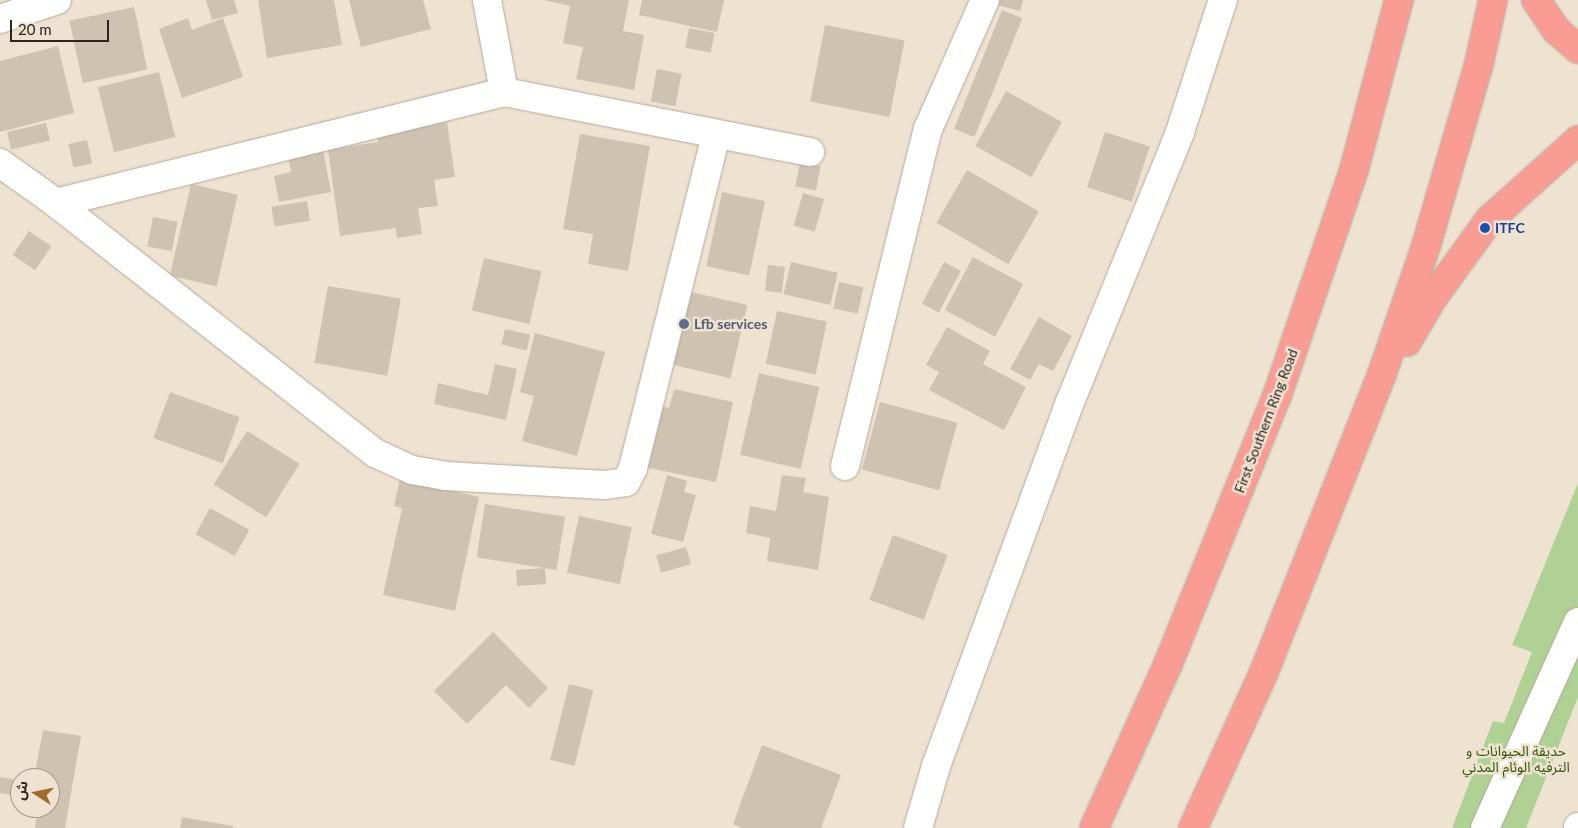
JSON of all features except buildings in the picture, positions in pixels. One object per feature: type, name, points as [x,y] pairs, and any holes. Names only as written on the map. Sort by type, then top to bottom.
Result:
[{"type":"highway","name":"First Southern Ring Road","points":[[1094,828],[1168,664],[1277,396],[1354,170],[1399,0]]},
{"type":"highway","points":[[1194,828],[1264,672],[1356,441],[1426,246],[1479,64],[1493,0]]},
{"type":"highway","points":[[1536,0],[1556,30],[1578,49]]},
{"type":"highway","points":[[1356,441],[1395,362],[1432,299],[1490,219],[1578,140]]},
{"type":"street","points":[[0,20],[57,0]]},
{"type":"street","points":[[487,0],[504,92]]},
{"type":"street","points":[[844,466],[928,129],[985,0]]},
{"type":"street","points":[[918,828],[936,766],[1070,402],[1180,132],[1223,0]]},
{"type":"street","points":[[56,203],[504,92],[810,152]]},
{"type":"street","points":[[0,163],[56,203],[375,453],[412,470],[445,476],[605,485],[626,482],[633,468],[716,134]]},
{"type":"street","points":[[1485,828],[1578,622]]},
{"type":"green space","name":"حديقة الحيوانات و الترفيه الوئام المدني","points":[[1578,483],[1578,697],[1526,828],[1452,828],[1493,721],[1504,723],[1532,652],[1512,645]]},
{"type":"place","name":"ITFC","points":[[1485,228]]},
{"type":"place","name":"Lfb services","points":[[684,324]]}]
